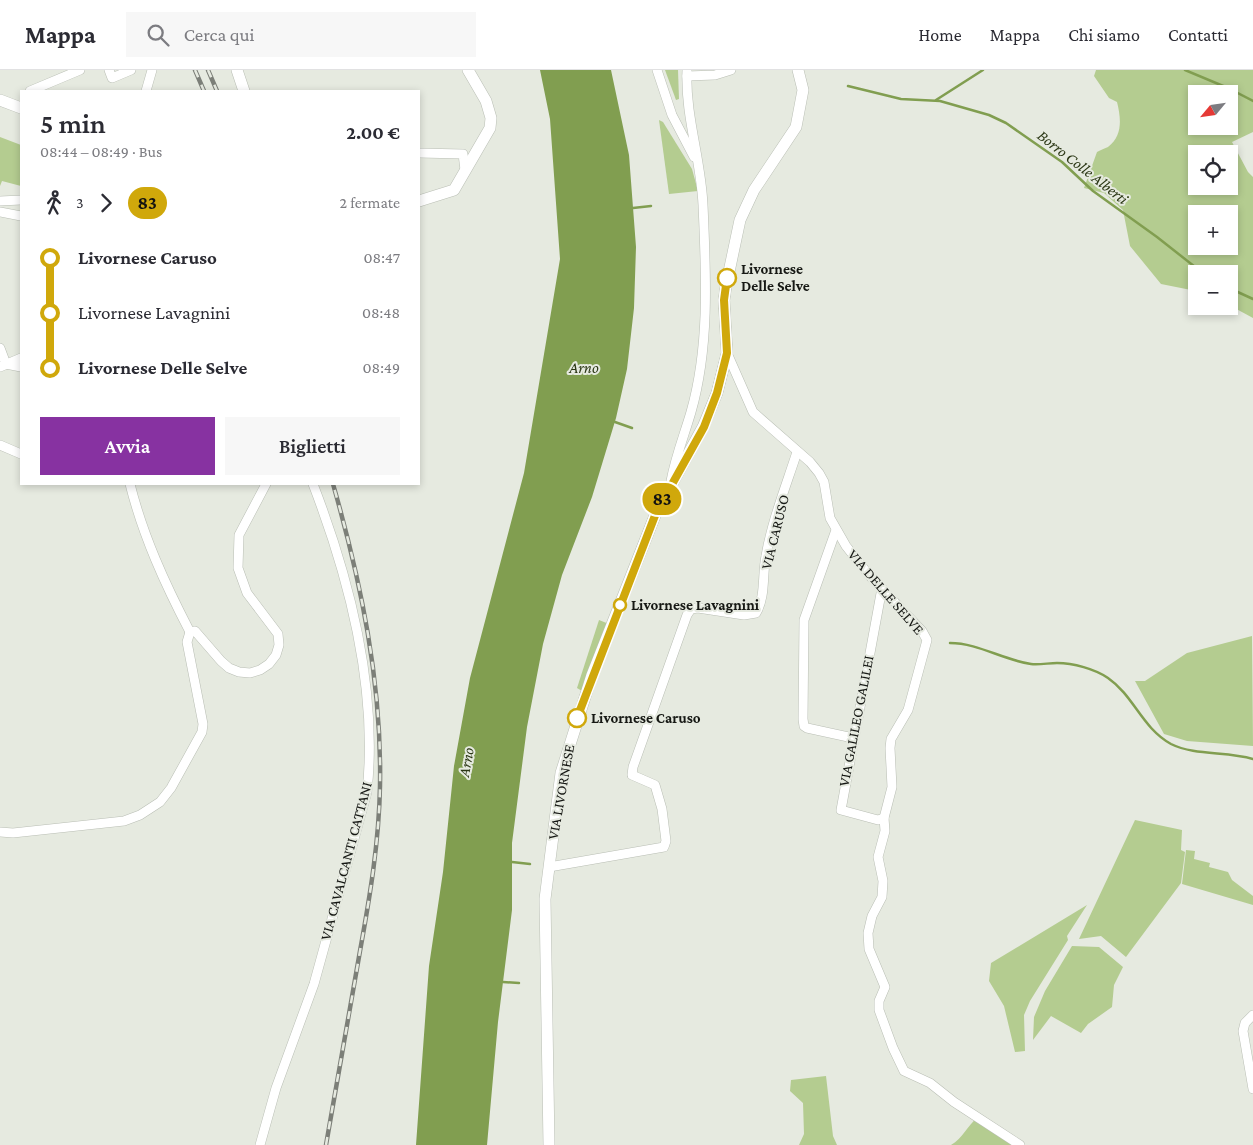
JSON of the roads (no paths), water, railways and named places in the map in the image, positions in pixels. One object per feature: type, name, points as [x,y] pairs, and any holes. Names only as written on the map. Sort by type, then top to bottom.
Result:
[{"type":"main road","points":[[238,70],[244,90]]},
{"type":"main road","points":[[420,201],[454,190],[490,128],[492,118],[486,101],[468,70]]},
{"type":"main road","name":"VIA LIVORNESE","points":[[549,1145],[545,899],[561,773],[571,736],[592,676],[650,528],[669,488],[704,427],[717,393],[727,353],[724,300],[740,220],[754,190],[796,127],[803,90],[798,70]]},
{"type":"main road","points":[[0,100],[20,104]]},
{"type":"street","points":[[32,90],[80,70]]},
{"type":"street","points":[[109,70],[112,78],[131,70]]},
{"type":"street","points":[[146,90],[152,70]]},
{"type":"street","points":[[657,70],[672,115],[699,166]]},
{"type":"street","points":[[669,488],[677,450],[691,412],[701,360],[705,280],[699,166],[691,130],[687,73],[715,75],[731,70]]},
{"type":"street","points":[[420,153],[463,154],[465,170]]},
{"type":"street","points":[[0,200],[20,200]]},
{"type":"street","points":[[0,212],[20,216]]},
{"type":"street","points":[[0,348],[3,365]]},
{"type":"street","name":"VIA DELLE SELVE","points":[[727,353],[753,412],[810,462],[824,482],[828,510],[836,530],[855,559],[922,631],[926,640],[908,710],[891,739],[892,787],[884,818],[885,832],[878,857],[882,897],[872,916],[868,944],[885,987],[879,1001],[879,1010],[904,1071],[930,1083],[954,1102],[1020,1145]]},
{"type":"street","points":[[3,365],[20,358]]},
{"type":"street","points":[[3,365],[20,367]]},
{"type":"street","points":[[0,445],[20,454]]},
{"type":"street","name":"VIA CARUSO","points":[[548,867],[664,847],[666,841],[659,793],[655,785],[632,775],[633,767],[687,615],[691,609],[698,608],[744,615],[756,613],[761,604],[765,557],[797,452]]},
{"type":"street","points":[[0,832],[124,821],[140,815],[160,802],[180,772],[203,724],[187,642],[190,632],[151,550],[130,485]]},
{"type":"street","points":[[190,632],[195,632],[229,668],[239,672],[250,673],[260,670],[269,664],[276,655],[279,645],[278,634],[247,593],[238,568],[239,535],[265,485]]},
{"type":"street","name":"VIA CAVALCANTI CATTANI","points":[[260,1145],[276,1088],[314,984],[367,792],[370,761],[367,705],[350,598],[330,529],[313,485]]},
{"type":"street","points":[[836,530],[804,620],[803,719],[804,726],[807,728],[853,738]]},
{"type":"street","name":"VIA GALILEO GALILEI","points":[[882,588],[840,810],[845,813],[878,820],[884,818]]},
{"type":"street","points":[[1253,1016],[1245,1023],[1243,1031],[1253,1089]]},
{"type":"water","name":"Arno","points":[[540,70],[611,70],[629,155],[636,247],[634,308],[627,369],[616,418],[592,497],[562,575],[543,644],[527,727],[512,843],[512,910],[498,1022],[487,1145],[416,1145],[429,966],[443,872],[454,766],[470,678],[524,473],[560,259],[550,119]]},
{"type":"waterway","points":[[936,100],[983,70]]},
{"type":"waterway","points":[[1185,70],[1253,101]]},
{"type":"waterway","name":"Borro Colle Alberti","points":[[848,86],[901,99],[940,101],[989,115],[1006,123],[1062,162],[1093,191],[1193,265]]},
{"type":"waterway","points":[[633,208],[651,206]]},
{"type":"waterway","name":"Borro Colle Alberti","points":[[1238,292],[1253,299]]},
{"type":"waterway","points":[[615,422],[632,428]]},
{"type":"waterway","points":[[950,643],[971,646],[1031,664],[1063,663],[1090,669],[1117,685],[1145,721],[1171,744],[1190,750],[1253,759]]},
{"type":"waterway","points":[[512,862],[530,864]]},
{"type":"waterway","points":[[503,982],[519,983]]},
{"type":"railway","points":[[195,70],[204,90]]},
{"type":"railway","points":[[208,70],[217,90]]},
{"type":"railway","points":[[326,1145],[370,889],[378,828],[380,786],[380,747],[368,633],[361,595],[333,485]]},
{"type":"place","name":"Livornese Delle Selve","points":[[727,278]]},
{"type":"place","name":"Livornese Lavagnini","points":[[620,605]]},
{"type":"place","name":"Livornese Caruso","points":[[577,718]]}]
